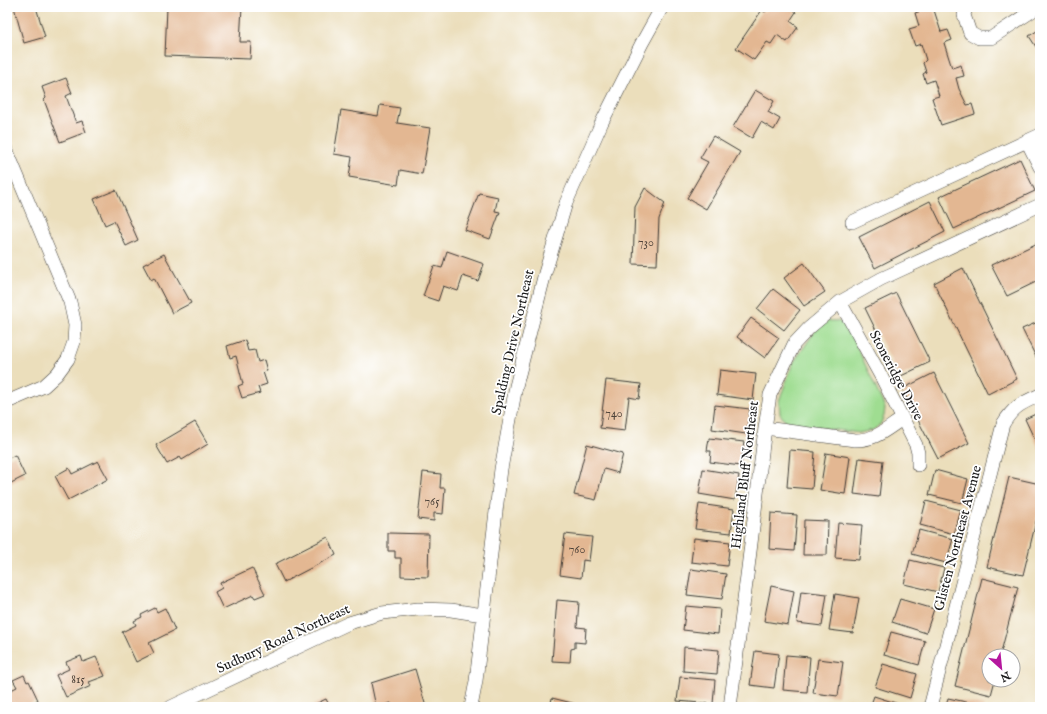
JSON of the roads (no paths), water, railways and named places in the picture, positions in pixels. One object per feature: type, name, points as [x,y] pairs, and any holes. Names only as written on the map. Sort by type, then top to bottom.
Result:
[{"type":"street","name":"Spalding Drive Northeast","points":[[471,707],[476,681],[501,469],[515,394],[545,273],[566,203],[602,122],[662,7]]},
{"type":"street","points":[[966,7],[964,15],[970,32],[980,38],[991,38],[1037,7]]},
{"type":"street","points":[[852,222],[1040,135]]},
{"type":"street","points":[[1027,141],[1040,167]]},
{"type":"street","points":[[7,150],[70,302],[75,325],[74,342],[70,354],[57,374],[44,386],[7,402]]},
{"type":"street","name":"Highland Bluff Northeast","points":[[730,707],[770,395],[794,344],[809,328],[840,302],[881,279],[1040,205]]},
{"type":"street","name":"Stoneridge Drive","points":[[840,302],[882,378],[916,445],[918,465]]},
{"type":"street","name":"Glisten Northeast Avenue","points":[[930,707],[1003,424],[1015,408],[1040,395]]},
{"type":"street","points":[[765,428],[865,440],[876,437],[902,419]]},
{"type":"street","name":"Sudbury Road Northeast","points":[[171,707],[349,622],[382,613],[418,609],[451,610],[483,615]]}]
